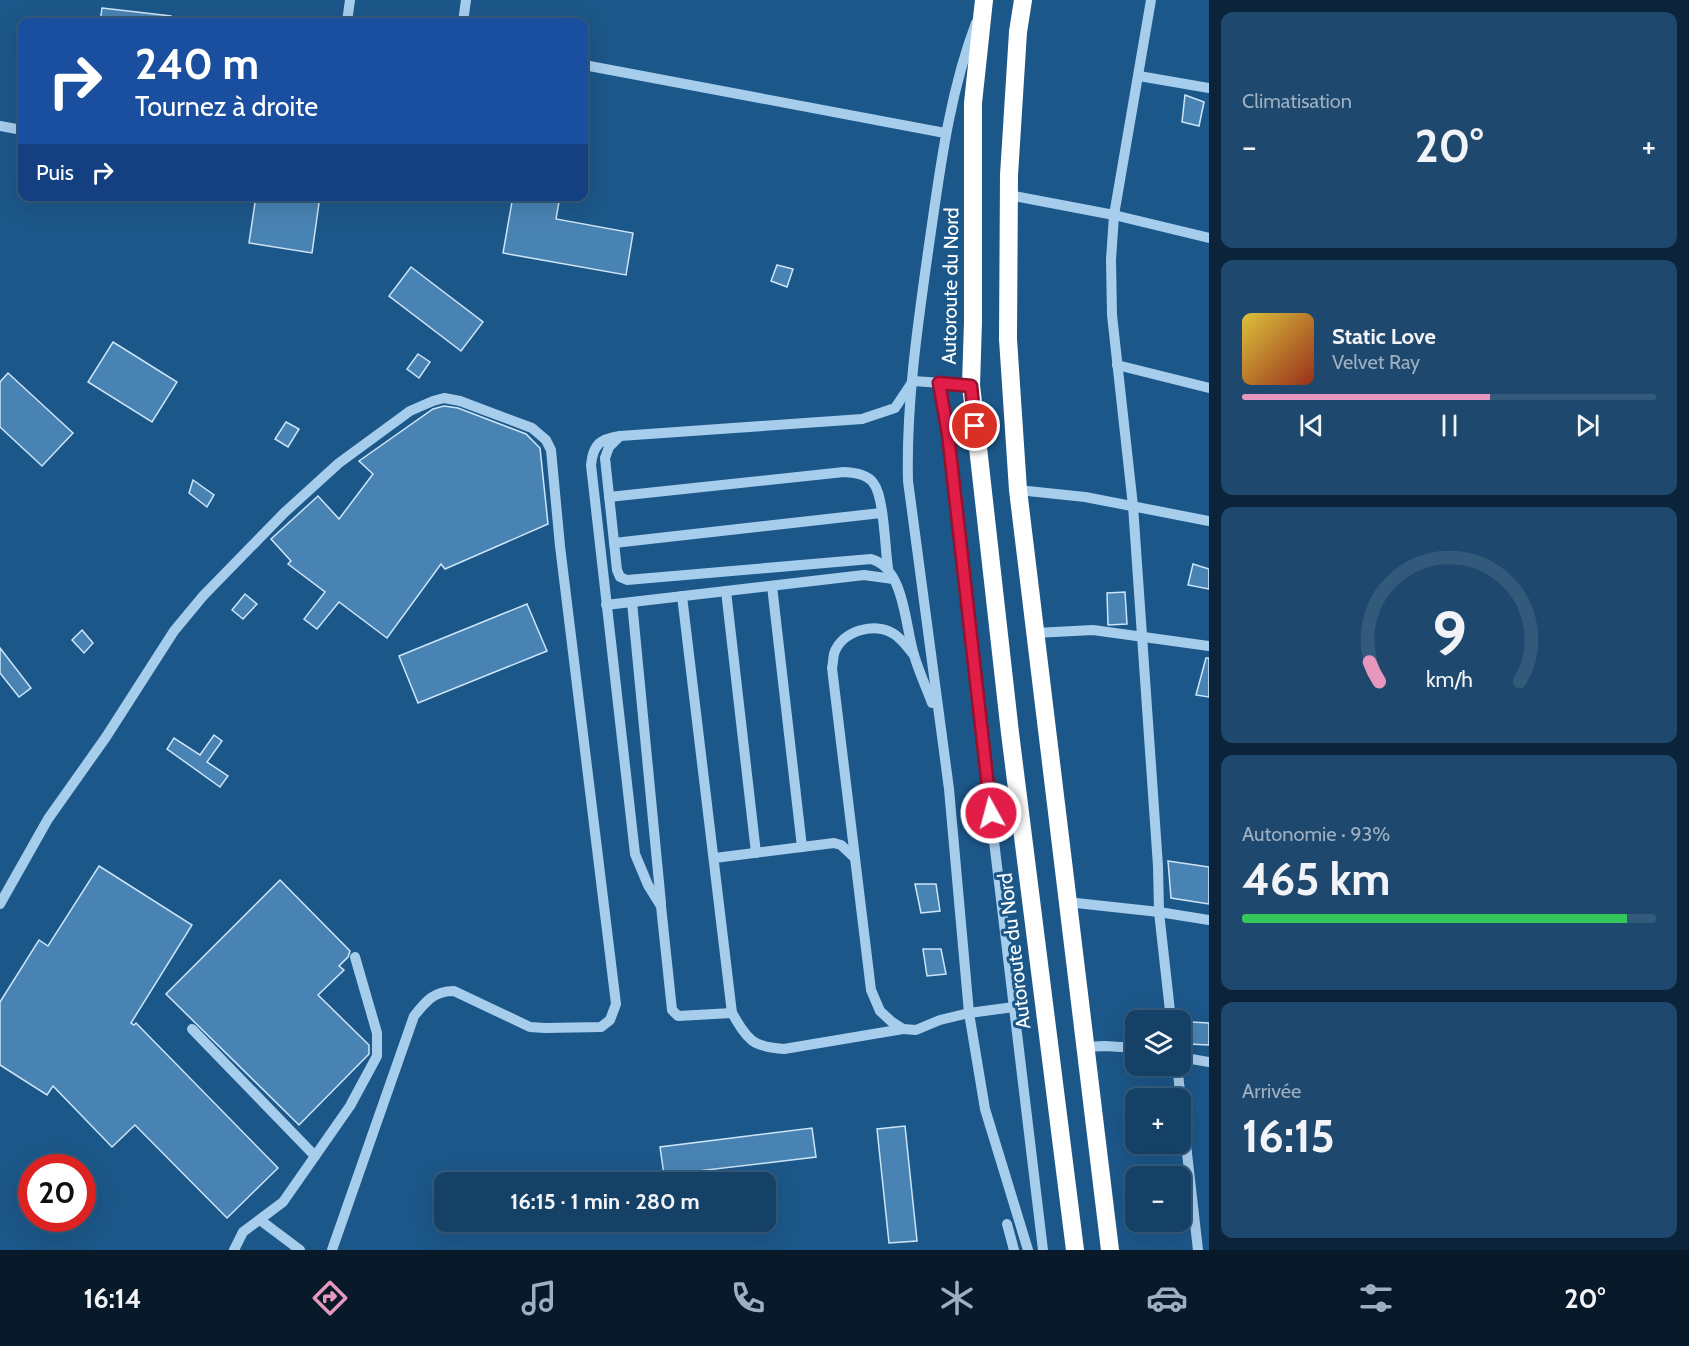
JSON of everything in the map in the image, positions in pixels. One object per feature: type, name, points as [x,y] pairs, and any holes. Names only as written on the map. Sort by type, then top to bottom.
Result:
[{"type":"highway","points":[[1023,0],[1018,32],[1009,195],[1008,339],[1018,490],[1110,1250]]},
{"type":"highway","name":"Autoroute du Nord","points":[[984,2],[973,103],[971,386],[1011,745],[1075,1250]]},
{"type":"street","points":[[348,18],[350,0]]},
{"type":"street","points":[[464,18],[466,0]]},
{"type":"street","points":[[1151,0],[1114,215],[1111,260],[1112,315],[1133,506],[1158,866],[1159,912],[1170,1010]]},
{"type":"street","points":[[984,2],[965,51],[945,133],[917,331],[907,447],[908,481],[951,813],[969,1013],[985,1109],[1028,1250]]},
{"type":"street","points":[[588,66],[945,133]]},
{"type":"street","points":[[1139,76],[1209,88]]},
{"type":"street","points":[[0,126],[18,129]]},
{"type":"street","points":[[1009,195],[1114,215],[1209,238]]},
{"type":"street","points":[[1117,365],[1209,388]]},
{"type":"street","points":[[913,381],[971,386]]},
{"type":"street","points":[[661,906],[648,885],[635,854],[606,605],[591,465],[592,453],[599,442],[606,438],[621,436],[862,419],[895,408],[913,381]]},
{"type":"street","points":[[939,383],[948,434],[1043,1250]]},
{"type":"street","points":[[0,904],[48,819],[106,737],[188,613],[284,513],[339,463],[410,411],[444,398],[460,401],[525,425],[542,436],[549,444],[552,460],[560,546],[616,1004],[614,1014],[601,1027],[530,1027],[453,991],[440,991],[426,1001],[414,1016],[332,1250]]},
{"type":"street","points":[[621,436],[609,447],[605,458],[617,570],[620,578],[627,580],[871,559],[881,561],[888,568]]},
{"type":"street","points":[[609,497],[844,472],[867,477],[874,483],[879,496],[888,568],[901,596],[914,655],[941,728]]},
{"type":"street","points":[[1018,490],[1085,497],[1209,521]]},
{"type":"street","points":[[614,543],[881,513]]},
{"type":"street","points":[[606,605],[864,575],[893,579]]},
{"type":"street","points":[[772,586],[802,847]]},
{"type":"street","points":[[726,591],[756,853]]},
{"type":"street","points":[[682,596],[732,1013],[743,1032],[753,1042],[764,1048],[784,1049],[903,1029],[916,1030],[940,1020],[969,1013],[1014,1007]]},
{"type":"street","points":[[632,602],[672,1010],[678,1016],[732,1013]]},
{"type":"street","points":[[903,1029],[880,1011],[871,990],[832,669],[834,652],[844,640],[858,630],[877,627],[893,633],[914,655]]},
{"type":"street","points":[[1035,633],[1093,630],[1209,646]]},
{"type":"street","points":[[715,858],[834,843],[842,845],[855,858]]},
{"type":"street","points":[[1067,902],[1209,920]]},
{"type":"street","points":[[234,1250],[243,1232],[283,1202],[350,1106],[377,1056],[377,1033],[355,957]]},
{"type":"street","points":[[192,1029],[315,1156]]},
{"type":"street","points":[[1085,1047],[1125,1047]]},
{"type":"street","points":[[1191,1059],[1209,1062]]},
{"type":"street","points":[[1178,1076],[1198,1250]]},
{"type":"street","points":[[260,1220],[300,1250]]},
{"type":"street","points":[[1007,1224],[1014,1250]]},
{"type":"building","points":[[102,8],[171,16],[171,18],[101,18]]},
{"type":"building","points":[[1185,95],[1204,102],[1199,126],[1182,122]]},
{"type":"building","points":[[255,201],[319,201],[312,253],[249,243]]},
{"type":"building","points":[[512,201],[559,201],[556,219],[633,233],[626,275],[503,253]]},
{"type":"building","points":[[777,265],[793,269],[787,287],[771,281]]},
{"type":"building","points":[[411,267],[483,322],[461,351],[389,296]]},
{"type":"building","points":[[113,342],[177,382],[152,422],[88,382]]},
{"type":"building","points":[[418,354],[430,362],[419,378],[407,369]]},
{"type":"building","points":[[8,373],[73,433],[42,466],[0,427],[0,382]]},
{"type":"building","points":[[444,406],[458,408],[526,434],[540,448],[548,524],[445,569],[441,564],[387,638],[339,602],[317,629],[304,619],[325,592],[288,564],[291,561],[271,539],[318,496],[339,519],[373,474],[359,461],[433,409]]},
{"type":"building","points":[[286,422],[299,429],[288,447],[275,439]]},
{"type":"building","points":[[193,480],[214,495],[207,507],[189,493]]},
{"type":"building","points":[[1193,564],[1209,569],[1209,589],[1188,585]]},
{"type":"building","points":[[1125,592],[1127,624],[1108,625],[1107,593]]},
{"type":"building","points":[[245,594],[257,604],[243,619],[232,610]]},
{"type":"building","points":[[527,604],[547,651],[418,703],[399,656]]},
{"type":"building","points":[[82,630],[93,643],[84,653],[72,640]]},
{"type":"building","points":[[0,648],[31,688],[19,697],[0,673]]},
{"type":"building","points":[[1206,658],[1209,658],[1209,697],[1196,695]]},
{"type":"building","points":[[214,735],[222,741],[207,762],[228,776],[220,787],[167,749],[174,738],[200,755]]},
{"type":"building","points":[[1168,861],[1209,867],[1209,904],[1171,898]]},
{"type":"building","points":[[99,866],[192,925],[131,1023],[134,1025],[136,1023],[278,1168],[227,1218],[135,1125],[112,1147],[53,1086],[47,1095],[0,1065],[0,1002],[39,940],[48,946]]},
{"type":"building","points":[[280,880],[350,951],[348,957],[339,966],[344,970],[318,995],[369,1045],[369,1054],[299,1125],[166,994]]},
{"type":"building","points":[[915,884],[936,884],[940,911],[921,913]]},
{"type":"building","points":[[923,949],[941,949],[946,974],[927,976]]},
{"type":"building","points":[[1191,1022],[1209,1023],[1209,1045],[1191,1044]]},
{"type":"building","points":[[905,1126],[917,1241],[889,1243],[877,1129]]},
{"type":"building","points":[[812,1128],[816,1157],[689,1172],[664,1172],[660,1147]]},
{"type":"route","points":[[975,426],[971,386],[939,383],[948,434],[991,813]]}]
